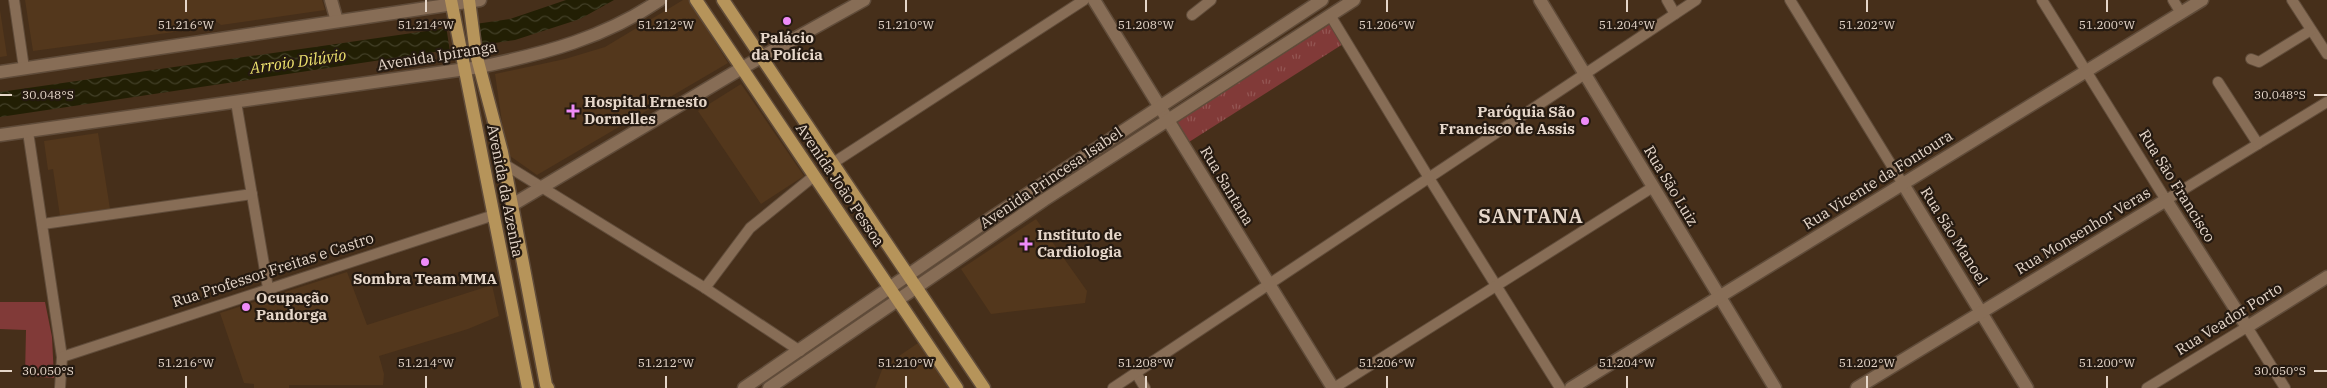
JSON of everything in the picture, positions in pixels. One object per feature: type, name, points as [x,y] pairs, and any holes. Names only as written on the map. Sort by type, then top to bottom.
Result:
[{"type":"main road","name":"Avenida João Pessoa","points":[[696,0],[957,388]]},
{"type":"main road","name":"Avenida João Pessoa","points":[[724,0],[984,388]]},
{"type":"main road","name":"Avenida da Azenha","points":[[472,4],[476,54],[504,164],[547,386]]},
{"type":"main road","name":"Avenida da Azenha","points":[[452,7],[528,388]]},
{"type":"street","points":[[14,0],[24,68]]},
{"type":"street","points":[[331,0],[336,21]]},
{"type":"street","name":"Avenida Ipiranga","points":[[0,136],[480,67],[544,53],[582,41],[624,22],[660,0]]},
{"type":"street","points":[[512,205],[742,68],[864,0]]},
{"type":"street","points":[[833,164],[1084,0]]},
{"type":"street","name":"Rua Santana","points":[[1094,0],[1334,388]]},
{"type":"street","points":[[1192,15],[1211,0]]},
{"type":"street","name":"Avenida Princesa Isabel","points":[[744,388],[1309,4],[1322,0]]},
{"type":"street","name":"Avenida Princesa Isabel","points":[[769,388],[916,287],[1167,120],[1354,0]]},
{"type":"street","name":"Rua São Luiz","points":[[1540,0],[1775,388]]},
{"type":"street","points":[[1667,0],[1675,14]]},
{"type":"street","points":[[1113,388],[1696,0]]},
{"type":"street","name":"Rua São Manoel","points":[[1790,0],[2027,388]]},
{"type":"street","name":"Rua São Francisco","points":[[2042,0],[2285,388]]},
{"type":"street","points":[[2174,0],[2181,13]]},
{"type":"street","name":"Rua Vicente da Fontoura","points":[[1571,388],[2202,0]]},
{"type":"street","points":[[2292,0],[2327,54]]},
{"type":"street","points":[[0,72],[336,21],[472,4]]},
{"type":"street","points":[[1330,15],[1560,388]]},
{"type":"street","points":[[2251,58],[2259,62],[2311,30]]},
{"type":"street","points":[[2218,82],[2258,144]]},
{"type":"street","points":[[236,102],[268,288]]},
{"type":"street","name":"Rua Monsenhor Veras","points":[[1857,388],[2327,102]]},
{"type":"street","points":[[28,132],[62,357],[60,388]]},
{"type":"street","points":[[504,164],[705,288],[800,351]]},
{"type":"street","points":[[705,288],[750,228],[814,176]]},
{"type":"street","points":[[1334,388],[1653,188]]},
{"type":"street","points":[[43,224],[252,194]]},
{"type":"street","name":"Rua Professor Freitas e Castro","points":[[62,357],[494,215]]},
{"type":"street","name":"Rua Veador Porto","points":[[2147,388],[2327,277]]},
{"type":"street","points":[[1136,373],[1145,388]]},
{"type":"shaded area","points":[[25,0],[322,0],[325,10],[221,25],[217,22],[207,23],[204,28],[33,51]]},
{"type":"shaded area","name":"Hospital Ernesto Dornelles","points":[[683,0],[689,0],[728,63],[537,175],[510,156],[506,149],[495,74],[565,59],[605,47]]},
{"type":"shaded area","points":[[0,10],[7,56],[0,57]]},
{"type":"shaded area","points":[[741,84],[804,176],[761,204],[698,111]]},
{"type":"shaded area","points":[[98,133],[110,209],[60,216],[53,169],[48,170],[44,141]]},
{"type":"shaded area","name":"Instituto de Cardiologia","points":[[1036,219],[1087,291],[1085,303],[991,314],[961,269]]},
{"type":"shaded area","points":[[347,272],[367,325],[492,285],[499,316],[468,329],[379,356],[384,374],[383,385],[289,385],[289,388],[254,388],[254,384],[244,383],[220,313]]},
{"type":"shaded area","points":[[921,341],[952,388],[875,388],[883,367]]},
{"type":"green space","points":[[1330,24],[1343,44],[1189,142],[1176,122]]},
{"type":"green space","points":[[0,302],[45,302],[52,337],[54,378],[25,376],[26,330],[0,329]]},
{"type":"water","name":"Arroio Dilúvio","points":[[566,0],[614,0],[580,19],[515,40],[0,117],[0,92],[510,19]]},
{"type":"pier","points":[[478,21],[483,47],[450,52],[446,26]]},
{"type":"place","name":"Palácio da Polícia","points":[[787,21]]},
{"type":"place","name":"Hospital Ernesto Dornelles","points":[[573,111]]},
{"type":"place","name":"Paróquia São Francisco de Assis","points":[[1585,121]]},
{"type":"place","name":"Instituto de Cardiologia","points":[[1026,244]]},
{"type":"place","name":"Sombra Team MMA","points":[[425,262]]},
{"type":"place","name":"Ocupação Pandorga","points":[[246,307]]},
{"type":"district","name":"SANTANA","points":[[1531,216]]}]
